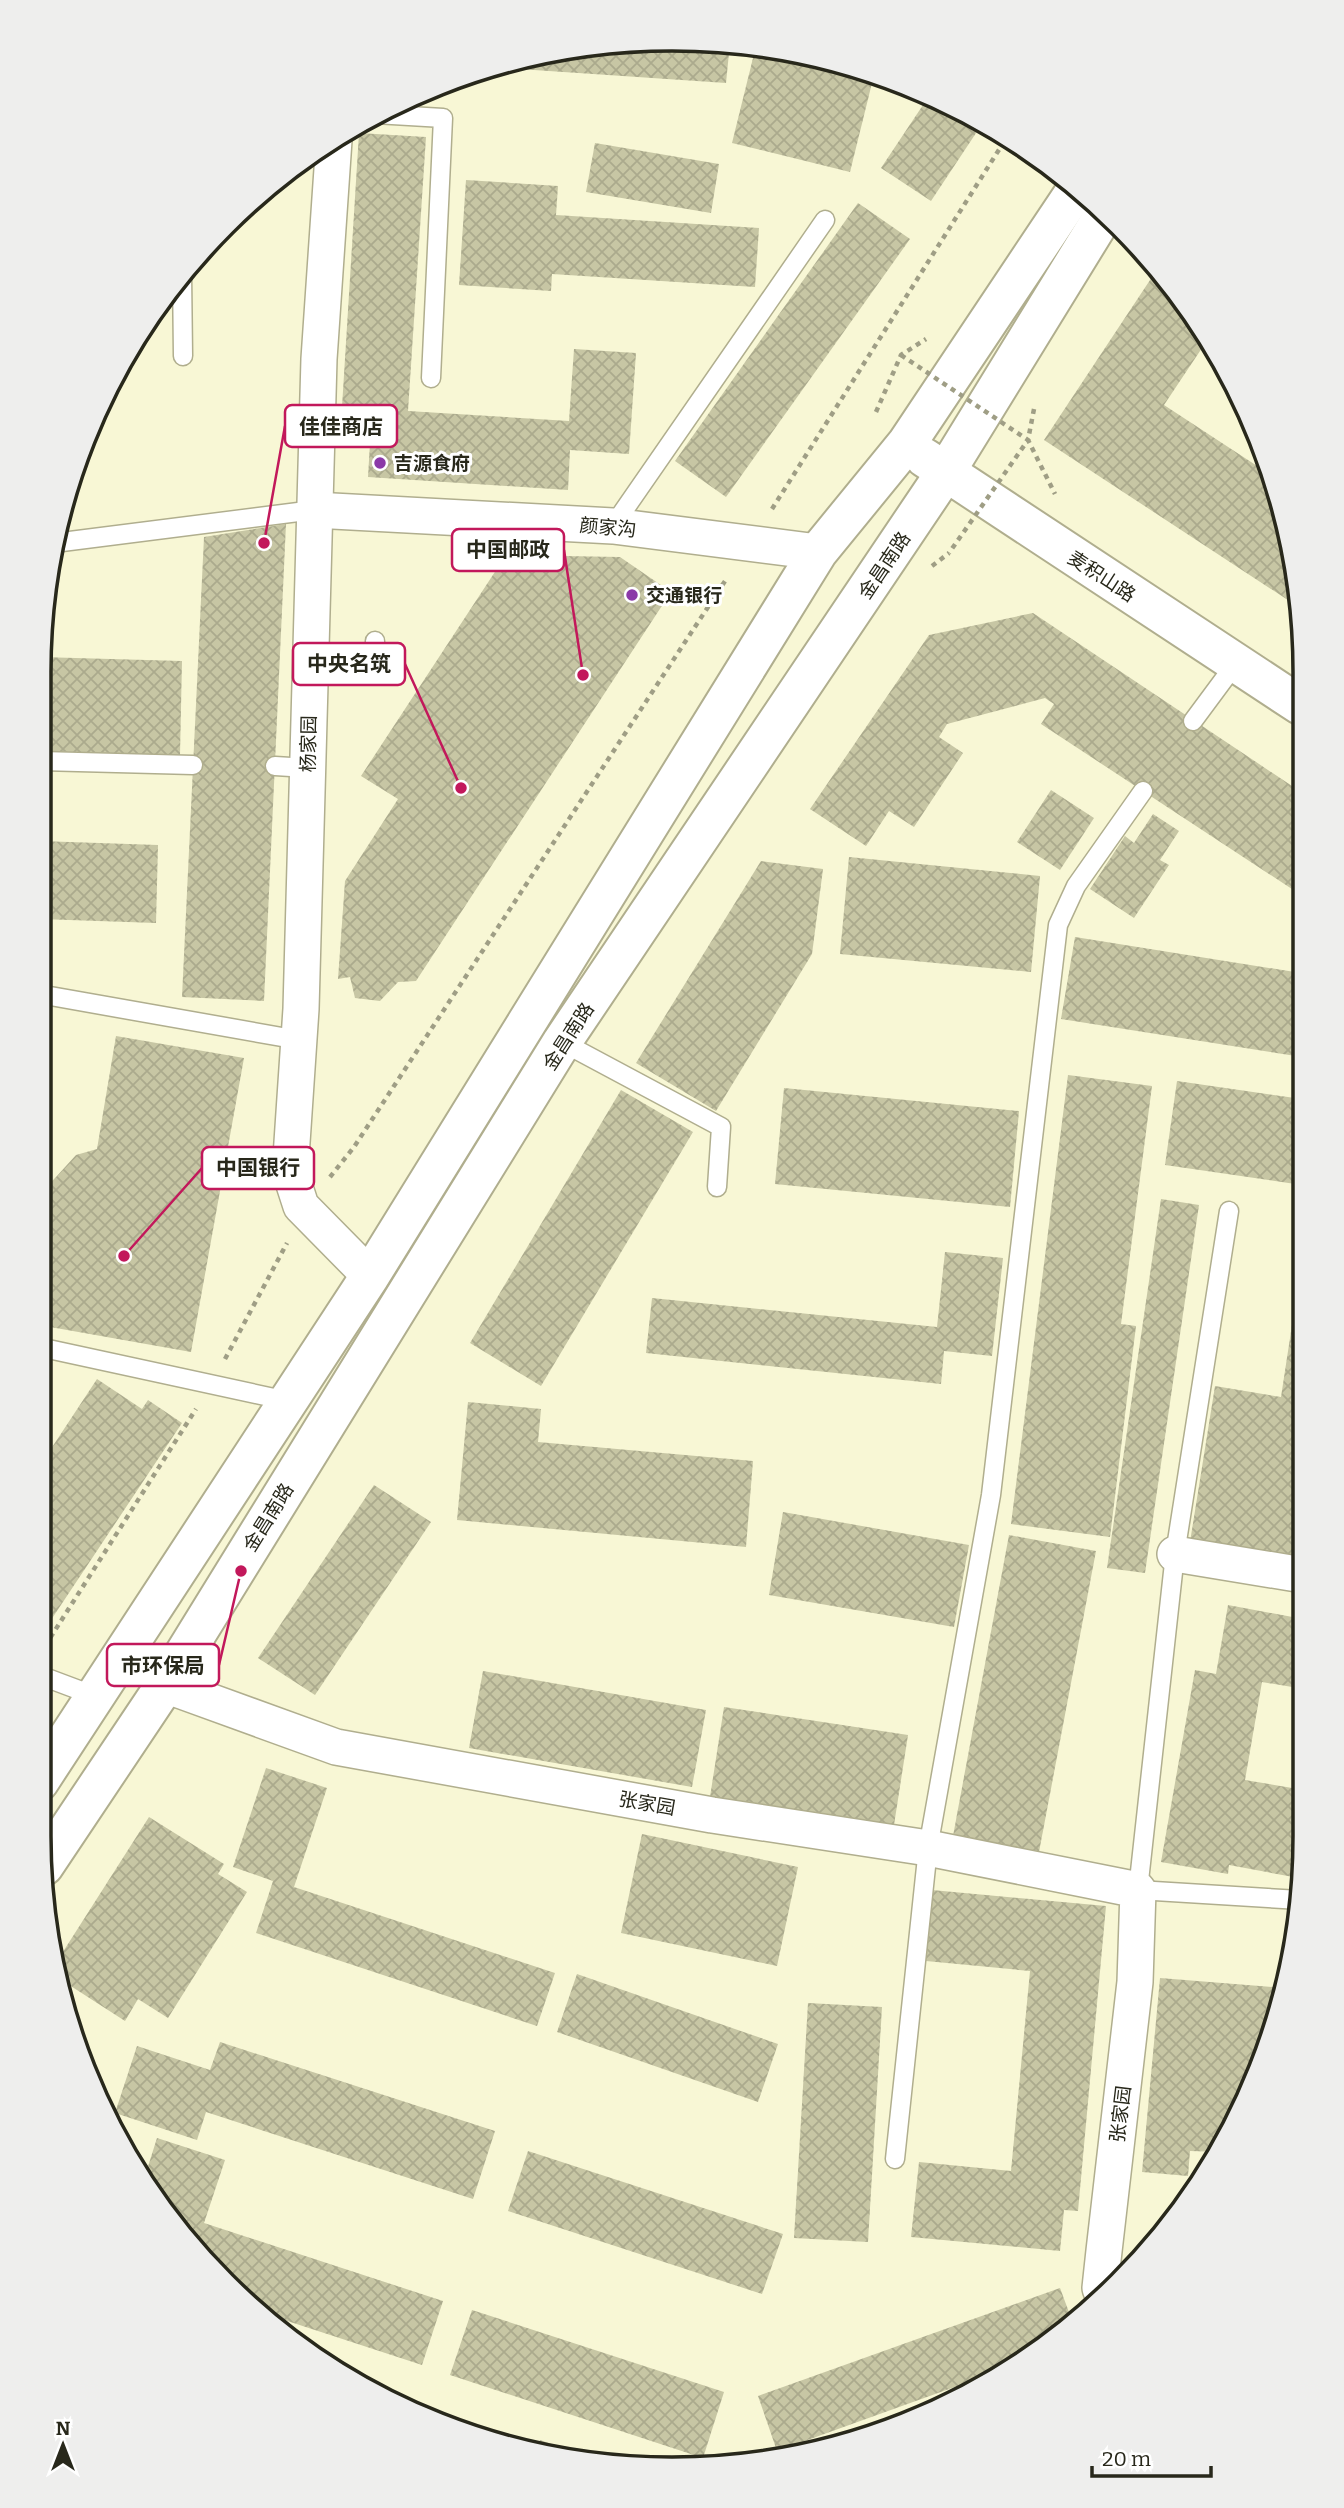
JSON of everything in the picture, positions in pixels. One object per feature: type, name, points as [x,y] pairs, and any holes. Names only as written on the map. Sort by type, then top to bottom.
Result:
[{"type":"street","name":"杨家园","points":[[333,151],[318,359],[309,668],[291,767],[299,1040],[290,1172],[301,1206],[370,1276]]},
{"type":"street","points":[[51,1762],[370,1276],[818,552],[906,443],[1072,197]]},
{"type":"street","name":"金昌南路","points":[[51,1855],[165,1685],[562,1042],[945,473],[1100,222]]},
{"type":"street","name":"麦积山路","points":[[906,443],[945,473],[1293,700]]},
{"type":"street","name":"颜家沟","points":[[314,510],[613,526],[818,552]]},
{"type":"street","points":[[1175,1554],[1293,1573]]},
{"type":"street","name":"张家园","points":[[165,1685],[336,1747],[712,1815],[928,1848],[1138,1890],[1135,1982],[1100,2285]]},
{"type":"lane","points":[[396,115],[443,118],[431,378]]},
{"type":"lane","points":[[613,526],[825,220]]},
{"type":"lane","points":[[182,290],[183,356]]},
{"type":"lane","points":[[65,542],[314,510]]},
{"type":"lane","points":[[309,668],[374,670],[375,641]]},
{"type":"lane","points":[[1193,721],[1236,663]]},
{"type":"lane","points":[[51,761],[193,765]]},
{"type":"lane","points":[[895,2159],[928,1848],[991,1495],[1058,925],[1076,886],[1143,791]]},
{"type":"lane","points":[[51,996],[299,1040]]},
{"type":"lane","points":[[562,1042],[721,1128],[717,1187]]},
{"type":"lane","points":[[1138,1890],[1175,1554],[1229,1211]]},
{"type":"lane","points":[[51,1350],[288,1401]]},
{"type":"lane","points":[[51,1680],[95,1696]]},
{"type":"lane","name":"张家园","points":[[1138,1890],[1290,1899]]},
{"type":"path","points":[[51,1636],[211,1385],[305,1210],[354,1147],[750,543],[1002,146]]},
{"type":"path","points":[[901,355],[1028,440],[949,553]]},
{"type":"building","points":[[631,52],[713,52],[729,54],[726,83],[523,69],[591,56]]},
{"type":"building","points":[[753,56],[872,84],[850,172],[732,143]]},
{"type":"building","points":[[924,104],[977,131],[931,201],[881,168]]},
{"type":"building","points":[[362,133],[426,137],[408,411],[569,421],[574,349],[636,353],[629,454],[570,450],[568,490],[368,477],[372,409],[342,407],[359,135]]},
{"type":"building","points":[[595,143],[719,164],[711,213],[586,192]]},
{"type":"building","points":[[466,180],[558,186],[556,215],[759,228],[755,287],[552,274],[551,291],[459,285]]},
{"type":"building","points":[[858,203],[910,239],[726,497],[675,461]]},
{"type":"building","points":[[1152,278],[1202,348],[1164,405],[1258,467],[1272,511],[1289,601],[1044,440]]},
{"type":"building","points":[[286,524],[264,1001],[182,997],[204,537]]},
{"type":"building","points":[[506,555],[620,557],[671,592],[416,981],[398,982],[380,1001],[355,998],[350,977],[338,979],[345,881],[398,799],[361,776]]},
{"type":"building","points":[[1033,613],[1293,787],[1293,890],[1041,724],[1054,704],[1045,698],[947,724],[939,737],[963,753],[914,827],[889,811],[866,846],[810,809],[929,635]]},
{"type":"building","points":[[51,657],[182,661],[180,755],[51,751]]},
{"type":"building","points":[[1051,790],[1094,818],[1060,870],[1017,842]]},
{"type":"building","points":[[1153,814],[1179,831],[1160,860],[1169,865],[1134,918],[1090,889],[1125,836],[1134,843]]},
{"type":"building","points":[[51,841],[158,845],[156,923],[51,919]]},
{"type":"building","points":[[849,857],[1040,876],[1031,972],[840,954]]},
{"type":"building","points":[[761,861],[823,869],[812,954],[716,1111],[636,1063]]},
{"type":"building","points":[[1075,937],[1293,972],[1293,1056],[1061,1019]]},
{"type":"building","points":[[116,1036],[244,1058],[191,1352],[51,1327],[51,1182],[76,1155],[97,1149]]},
{"type":"building","points":[[1068,1075],[1152,1086],[1121,1324],[1136,1326],[1110,1537],[1011,1524]]},
{"type":"building","points":[[1177,1081],[1293,1098],[1293,1184],[1165,1165]]},
{"type":"building","points":[[784,1088],[1019,1111],[1010,1207],[775,1184]]},
{"type":"building","points":[[621,1090],[693,1132],[541,1386],[470,1343]]},
{"type":"building","points":[[1161,1199],[1199,1205],[1145,1573],[1107,1568]]},
{"type":"building","points":[[945,1252],[1003,1258],[992,1356],[944,1351],[941,1384],[646,1353],[652,1298],[937,1327]]},
{"type":"building","points":[[1293,1318],[1293,1558],[1190,1542],[1215,1386],[1281,1397]]},
{"type":"building","points":[[97,1379],[142,1409],[148,1400],[182,1423],[51,1620],[51,1449]]},
{"type":"building","points":[[468,1402],[541,1409],[538,1442],[753,1461],[746,1547],[457,1520]]},
{"type":"building","points":[[374,1485],[431,1522],[315,1695],[258,1658]]},
{"type":"building","points":[[783,1512],[969,1545],[954,1627],[769,1595]]},
{"type":"building","points":[[1009,1535],[1096,1551],[1039,1852],[953,1836]]},
{"type":"building","points":[[1228,1605],[1293,1617],[1293,1687],[1262,1682],[1245,1780],[1293,1788],[1292,1877],[1229,1865],[1228,1874],[1161,1862],[1195,1670],[1216,1674]]},
{"type":"building","points":[[483,1671],[706,1710],[692,1787],[469,1748]]},
{"type":"building","points":[[724,1707],[908,1735],[894,1825],[710,1797]]},
{"type":"building","points":[[266,1768],[327,1788],[294,1887],[555,1973],[537,2026],[256,1933],[273,1881],[233,1867]]},
{"type":"building","points":[[149,1817],[224,1864],[218,1874],[247,1892],[168,2018],[138,1999],[125,2021],[69,1985],[62,1953]]},
{"type":"building","points":[[642,1834],[798,1867],[777,1966],[621,1933]]},
{"type":"building","points":[[932,1890],[1106,1906],[1078,2211],[1064,2210],[1060,2251],[911,2237],[919,2162],[1011,2171],[1030,1971],[926,1961]]},
{"type":"building","points":[[577,1974],[778,2044],[758,2102],[557,2032]]},
{"type":"building","points":[[1160,1978],[1274,1987],[1246,2074],[1207,2152],[1190,2151],[1188,2176],[1142,2172]]},
{"type":"building","points":[[808,2003],[882,2007],[868,2242],[794,2238]]},
{"type":"building","points":[[220,2042],[495,2131],[473,2199],[206,2112],[197,2140],[115,2112],[137,2046],[210,2070]]},
{"type":"building","points":[[157,2138],[225,2160],[204,2223],[443,2301],[422,2365],[282,2319],[205,2246],[147,2169]]},
{"type":"building","points":[[528,2151],[783,2234],[762,2294],[508,2211]]},
{"type":"building","points":[[1060,2288],[1069,2313],[1017,2353],[966,2383],[795,2445],[776,2448],[758,2396]]},
{"type":"building","points":[[472,2310],[724,2392],[704,2456],[698,2456],[450,2375]]},
{"type":"place","name":"吉源食府","points":[[380,463]]},
{"type":"place","name":"佳佳商店","points":[[264,543]]},
{"type":"place","name":"交通银行","points":[[632,595]]},
{"type":"place","name":"中国邮政","points":[[583,675]]},
{"type":"place","name":"中央名筑","points":[[461,788]]},
{"type":"place","name":"中国银行","points":[[124,1256]]},
{"type":"place","name":"市环保局","points":[[241,1571]]}]
